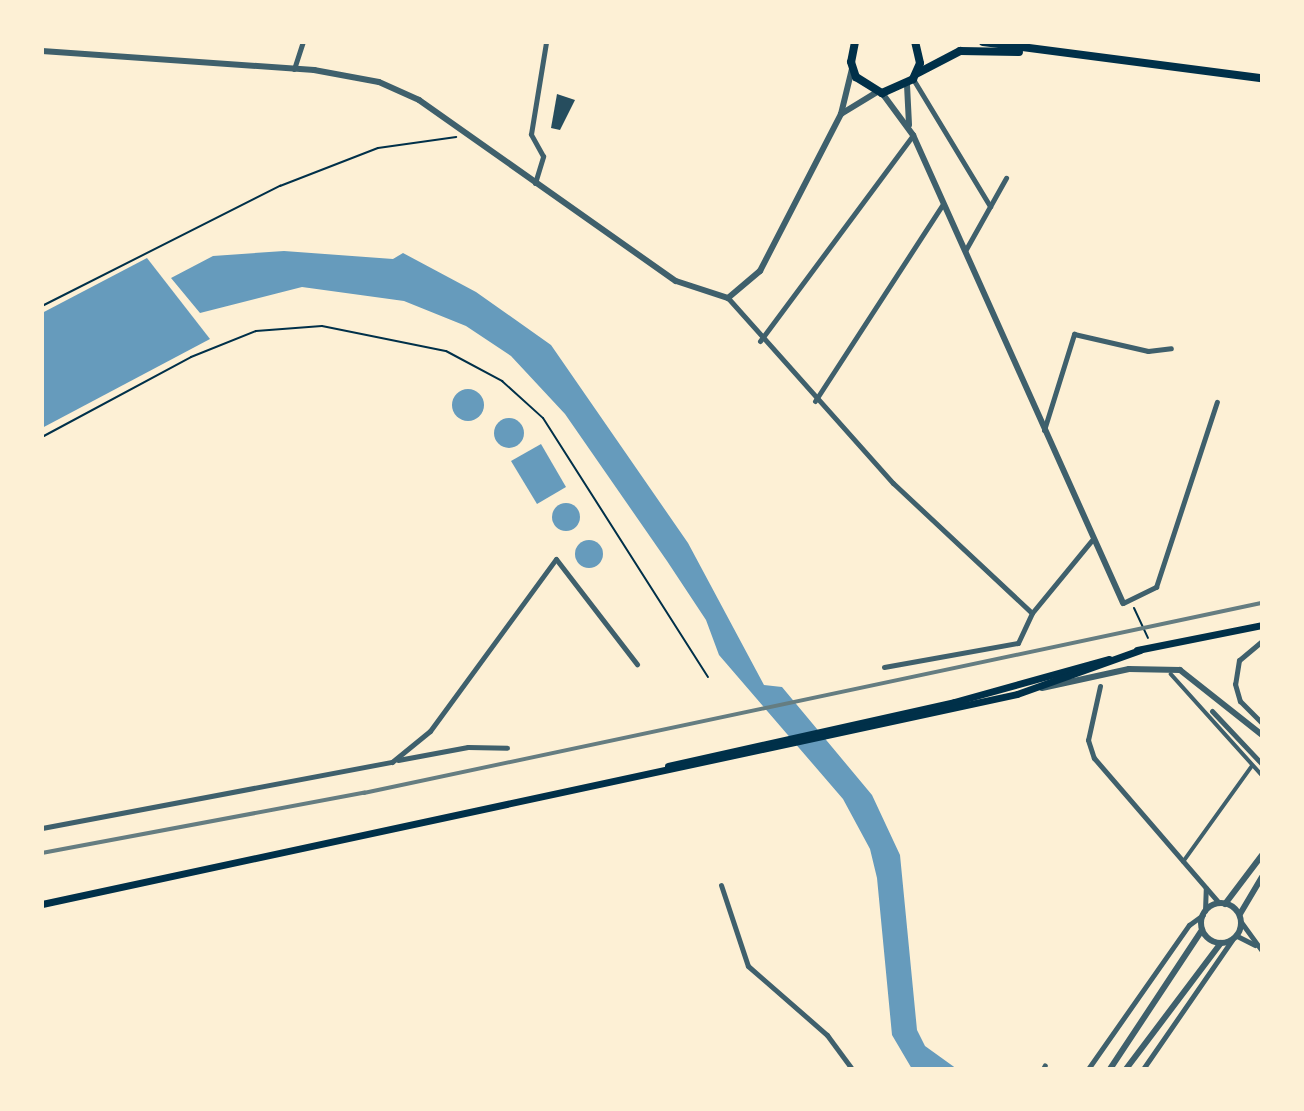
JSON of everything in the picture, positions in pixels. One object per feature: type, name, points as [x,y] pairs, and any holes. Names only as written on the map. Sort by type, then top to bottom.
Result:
[{"type":"main road","points":[[912,80],[915,42]]},
{"type":"main road","points":[[982,42],[1034,52],[1262,78]]},
{"type":"main road","points":[[853,44],[852,69],[880,93],[912,80],[960,51],[1034,52]]},
{"type":"main road","points":[[42,904],[590,787],[1011,688],[1140,650],[1262,625]]},
{"type":"main road","points":[[837,730],[1017,694],[1140,650]]},
{"type":"street","points":[[293,69],[303,42]]},
{"type":"street","points":[[535,183],[543,156],[531,134],[546,42]]},
{"type":"street","points":[[42,51],[293,69],[379,82],[466,134],[676,281],[728,298],[760,341],[815,401],[1032,613]]},
{"type":"street","points":[[728,298],[760,271],[841,114],[852,69]]},
{"type":"street","points":[[909,127],[912,80]]},
{"type":"street","points":[[912,80],[990,205]]},
{"type":"street","points":[[841,114],[880,93],[909,127],[1092,540],[1127,602],[1156,587],[1217,402]]},
{"type":"street","points":[[760,341],[913,135]]},
{"type":"street","points":[[965,251],[1006,178]]},
{"type":"street","points":[[815,401],[943,204]]},
{"type":"street","points":[[1044,430],[1074,334],[1149,351],[1171,348]]},
{"type":"street","points":[[884,667],[1018,643],[1032,613],[1092,540]]},
{"type":"street","points":[[391,762],[430,731],[556,559],[637,664]]},
{"type":"street","points":[[1262,640],[1239,660],[1235,684],[1240,701],[1262,723]]},
{"type":"street","points":[[1017,694],[1129,669],[1180,670],[1262,735]]},
{"type":"street","points":[[1171,674],[1262,775]]},
{"type":"street","points":[[1100,686],[1087,740],[1094,758],[1182,864],[1240,919],[1262,952]]},
{"type":"street","points":[[1212,712],[1262,764]]},
{"type":"street","points":[[42,828],[468,747],[507,748]]},
{"type":"street","points":[[1182,864],[1252,765]]},
{"type":"street","points":[[1088,1069],[1189,925],[1222,903],[1262,855]]},
{"type":"street","points":[[1143,1069],[1234,938],[1240,919],[1262,877]]},
{"type":"street","points":[[721,884],[748,966],[827,1035],[852,1069]]},
{"type":"street","points":[[1110,1069],[1202,930],[1206,888]]},
{"type":"street","points":[[1202,930],[1221,943]]},
{"type":"street","points":[[1126,1069],[1221,943],[1234,938],[1262,952]]},
{"type":"path","points":[[42,306],[280,187],[378,148],[466,134]]},
{"type":"path","points":[[42,437],[191,357],[256,331],[322,326],[446,351],[502,381],[543,418],[708,677]]},
{"type":"path","points":[[1127,602],[1153,649]]},
{"type":"water","points":[[284,251],[393,259],[403,253],[476,292],[551,345],[688,543],[764,685],[782,687],[872,795],[900,855],[917,1030],[925,1046],[957,1069],[912,1069],[892,1035],[877,878],[870,849],[843,799],[719,655],[706,620],[565,414],[511,356],[466,326],[404,301],[302,287],[200,313],[171,278],[213,256]]},
{"type":"water","points":[[147,258],[210,339],[42,428],[42,313]]},
{"type":"water","points":[[468,389],[479,394],[484,405],[479,416],[468,421],[457,416],[452,405],[457,394]]},
{"type":"water","points":[[509,418],[515,419],[523,427],[523,439],[515,447],[509,448],[503,447],[495,439],[494,433],[495,427],[503,419]]},
{"type":"water","points":[[541,444],[566,487],[537,504],[511,461]]},
{"type":"water","points":[[566,503],[576,507],[580,517],[576,527],[566,531],[556,527],[552,517],[556,507]]},
{"type":"water","points":[[589,540],[599,544],[603,554],[599,564],[589,568],[579,564],[575,554],[579,544]]},
{"type":"building","points":[[557,94],[575,100],[560,130],[551,128]]},
{"type":"railway","points":[[42,853],[364,793],[1262,603]]}]
